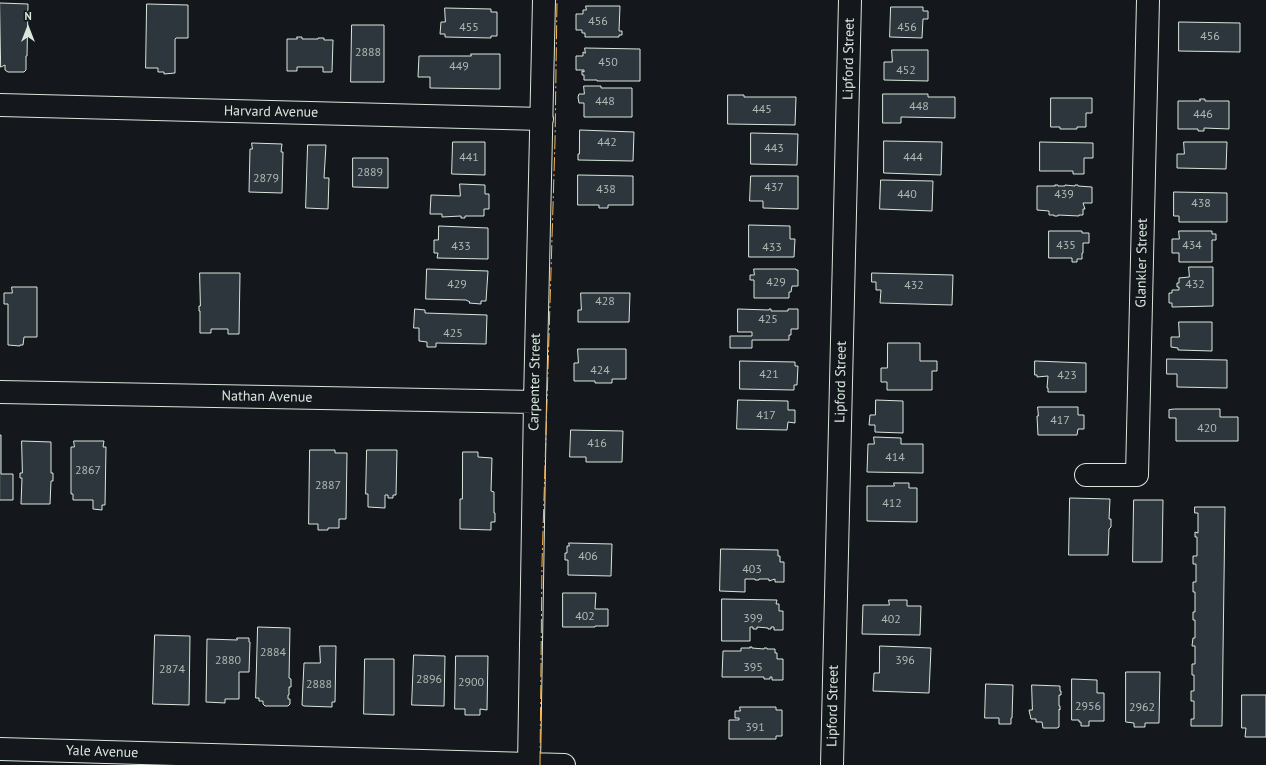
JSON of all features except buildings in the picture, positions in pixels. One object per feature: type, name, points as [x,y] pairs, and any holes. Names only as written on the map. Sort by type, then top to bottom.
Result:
[{"type":"street","name":"Carpenter Street","points":[[529,765],[544,0]]},
{"type":"street","name":"Lipford Street","points":[[832,765],[850,0]]},
{"type":"street","name":"Glankler Street","points":[[1086,475],[1137,475],[1148,0]]},
{"type":"street","name":"Harvard Avenue","points":[[0,105],[542,119]]},
{"type":"street","name":"Nathan Avenue","points":[[0,392],[535,402]]},
{"type":"street","name":"Yale Avenue","points":[[0,749],[564,765]]},
{"type":"power","points":[[540,765],[542,564],[555,141],[557,0]]}]
